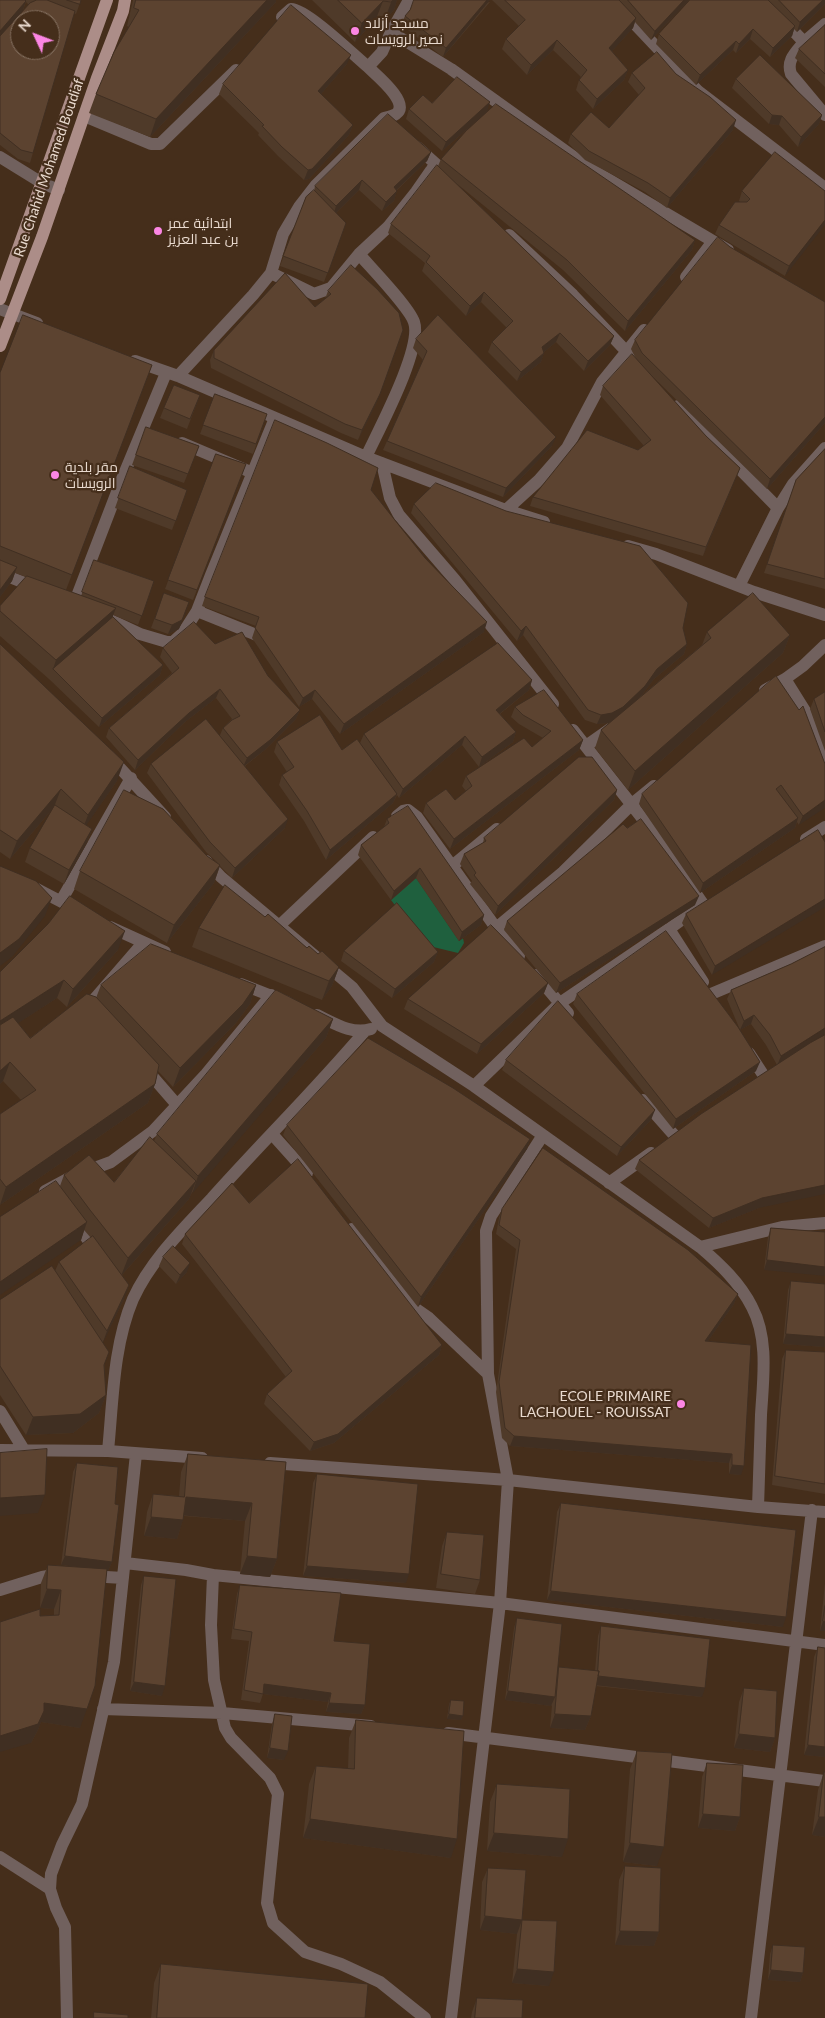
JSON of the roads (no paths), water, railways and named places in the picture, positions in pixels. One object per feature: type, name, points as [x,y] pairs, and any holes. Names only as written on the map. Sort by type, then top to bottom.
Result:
[{"type":"main road","name":"Rue Chahid Mohamed Boudiaf","points":[[0,299],[106,0]]},
{"type":"main road","name":"Rue Chahid Mohamed Boudiaf","points":[[0,346],[123,11],[125,0]]},
{"type":"street","points":[[368,67],[382,52],[409,0]]},
{"type":"street","points":[[612,0],[698,91],[825,188]]},
{"type":"street","points":[[764,0],[804,42]]},
{"type":"street","points":[[74,604],[172,374],[253,295],[271,273],[283,234],[299,207],[324,176],[384,118],[396,114],[401,104],[391,90],[368,67],[298,9],[291,9],[276,24]]},
{"type":"street","points":[[825,24],[804,42],[790,61],[789,69],[791,74],[825,115]]},
{"type":"street","points":[[391,32],[451,69],[495,107],[589,168],[736,254]]},
{"type":"street","points":[[84,116],[151,144],[160,144],[227,80],[246,58]]},
{"type":"street","points":[[384,118],[397,129]]},
{"type":"street","points":[[410,141],[437,164],[454,187]]},
{"type":"street","points":[[0,157],[42,183],[58,190]]},
{"type":"street","points":[[271,273],[314,294],[331,288],[359,254],[388,228],[437,164]]},
{"type":"street","points":[[503,230],[573,295],[651,378]]},
{"type":"street","points":[[680,284],[713,241]]},
{"type":"street","points":[[359,254],[412,316],[416,330],[409,361],[366,457]]},
{"type":"street","points":[[0,309],[49,327]]},
{"type":"street","points":[[506,510],[539,480],[567,448],[607,374],[651,321]]},
{"type":"street","points":[[122,355],[172,374],[366,457],[506,510],[558,526]]},
{"type":"street","points":[[667,395],[778,508]]},
{"type":"street","points":[[99,615],[140,634],[167,642],[173,642],[178,638],[197,611],[210,574],[275,418]]},
{"type":"street","points":[[171,439],[253,473]]},
{"type":"street","points":[[740,586],[778,508],[793,484],[825,448]]},
{"type":"street","points":[[382,463],[390,498],[399,515],[455,580],[564,719],[587,752],[632,804],[707,901],[669,930],[560,1003],[474,1086]]},
{"type":"street","points":[[375,503],[390,498]]},
{"type":"street","points":[[620,544],[656,554],[754,592],[825,614]]},
{"type":"street","points":[[0,573],[49,592]]},
{"type":"street","points":[[743,605],[754,592]]},
{"type":"street","points":[[197,611],[280,644]]},
{"type":"street","points":[[754,700],[772,685],[785,679],[825,645]]},
{"type":"street","points":[[785,679],[805,711],[825,765]]},
{"type":"street","points":[[587,752],[624,719]]},
{"type":"street","points":[[99,746],[131,778],[175,828]]},
{"type":"street","points":[[496,928],[563,872],[632,804],[667,775]]},
{"type":"street","points":[[63,906],[131,778]]},
{"type":"street","points":[[280,925],[403,811],[412,811],[496,928],[577,1024]]},
{"type":"street","points":[[451,866],[510,818]]},
{"type":"street","points":[[794,847],[825,827]]},
{"type":"street","points":[[201,855],[221,877],[352,987],[382,1026],[474,1086],[700,1247],[720,1264],[736,1282],[753,1307],[760,1330],[764,1356],[758,1507]]},
{"type":"street","points":[[26,883],[63,906],[94,918],[176,958]]},
{"type":"street","points":[[669,930],[714,998],[825,946]]},
{"type":"street","points":[[106,1024],[93,1009],[92,1002],[143,943]]},
{"type":"street","points":[[227,979],[271,995],[348,1029],[365,1031],[382,1026]]},
{"type":"street","points":[[33,1199],[52,1192],[122,1155],[153,1131],[178,1106],[271,995]]},
{"type":"street","points":[[108,1452],[113,1356],[133,1300],[151,1267],[170,1244],[320,1083],[365,1031]]},
{"type":"street","points":[[743,1043],[764,1076]]},
{"type":"street","points":[[138,1061],[178,1106]]},
{"type":"street","points":[[609,1183],[671,1138],[637,1092]]},
{"type":"street","points":[[272,1134],[312,1180]]},
{"type":"street","points":[[451,2018],[500,1603],[508,1480],[488,1374],[486,1231],[491,1216],[543,1135]]},
{"type":"street","points":[[66,1211],[85,1244],[106,1263]]},
{"type":"street","points":[[342,1216],[416,1309],[429,1318],[488,1374]]},
{"type":"street","points":[[700,1247],[782,1227],[825,1223]]},
{"type":"street","points":[[122,1285],[133,1300]]},
{"type":"street","points":[[0,1411],[24,1450]]},
{"type":"street","points":[[0,1450],[108,1452],[214,1459]]},
{"type":"street","points":[[67,2018],[65,1927],[50,1889],[51,1874],[62,1845],[82,1804],[114,1662],[136,1454]]},
{"type":"street","points":[[254,1462],[508,1480],[758,1507],[825,1512]]},
{"type":"street","points":[[751,2018],[812,1510]]},
{"type":"street","points":[[125,1563],[213,1575],[500,1603],[825,1646]]},
{"type":"street","points":[[0,1590],[42,1576],[75,1575],[123,1578]]},
{"type":"street","points":[[213,1575],[211,1625],[214,1680],[225,1728],[231,1738],[270,1778],[278,1794],[267,1903],[273,1923],[306,1952],[341,1964],[380,1982],[425,2018]]},
{"type":"street","points":[[103,1709],[222,1713],[387,1728]]},
{"type":"street","points":[[436,1732],[825,1781]]},
{"type":"street","points":[[0,1857],[50,1889]]},
{"type":"place","name":"مسجد أزلاد نصير الرويسات","points":[[355,31]]},
{"type":"place","name":"ابتدائية عمر بن عبد العزيز","points":[[158,231]]},
{"type":"place","name":"مقر بلدية الرويسات","points":[[55,475]]},
{"type":"place","name":"ECOLE PRIMAIRE LACHOUEL - ROUISSAT","points":[[681,1404]]}]
